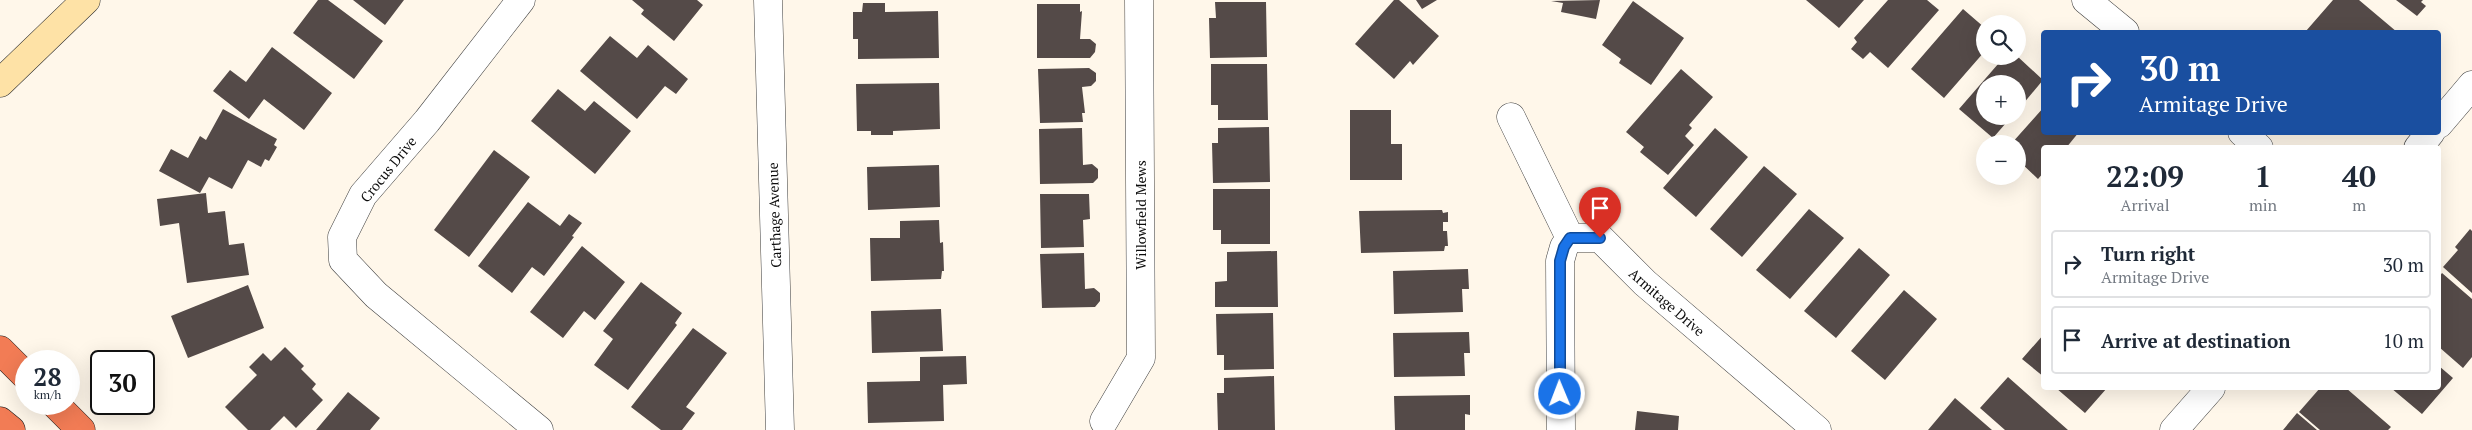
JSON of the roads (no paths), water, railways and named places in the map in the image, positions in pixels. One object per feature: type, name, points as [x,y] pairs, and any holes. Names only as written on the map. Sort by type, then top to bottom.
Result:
[{"type":"highway","points":[[0,350],[15,365]]},
{"type":"highway","points":[[66,415],[82,430]]},
{"type":"highway","points":[[0,420],[11,430]]},
{"type":"main road","points":[[0,83],[86,0]]},
{"type":"street","name":"Crocus Drive","points":[[521,0],[422,127],[363,195],[342,237],[343,260],[376,295],[538,430]]},
{"type":"street","name":"Carthage Avenue","points":[[768,0],[780,430]]},
{"type":"street","name":"Willowfield Mews","points":[[1104,421],[1141,358],[1139,0]]},
{"type":"street","points":[[2086,0],[2123,30]]},
{"type":"street","points":[[2441,122],[2472,85]]},
{"type":"street","points":[[1511,117],[1570,238],[1564,247],[1560,261],[1561,430]]},
{"type":"street","points":[[2245,135],[2256,145]]},
{"type":"street","points":[[2420,145],[2429,135]]},
{"type":"street","name":"Armitage Drive","points":[[1570,238],[1600,238],[1645,283],[1817,430]]},
{"type":"street","points":[[2174,430],[2209,390]]}]
